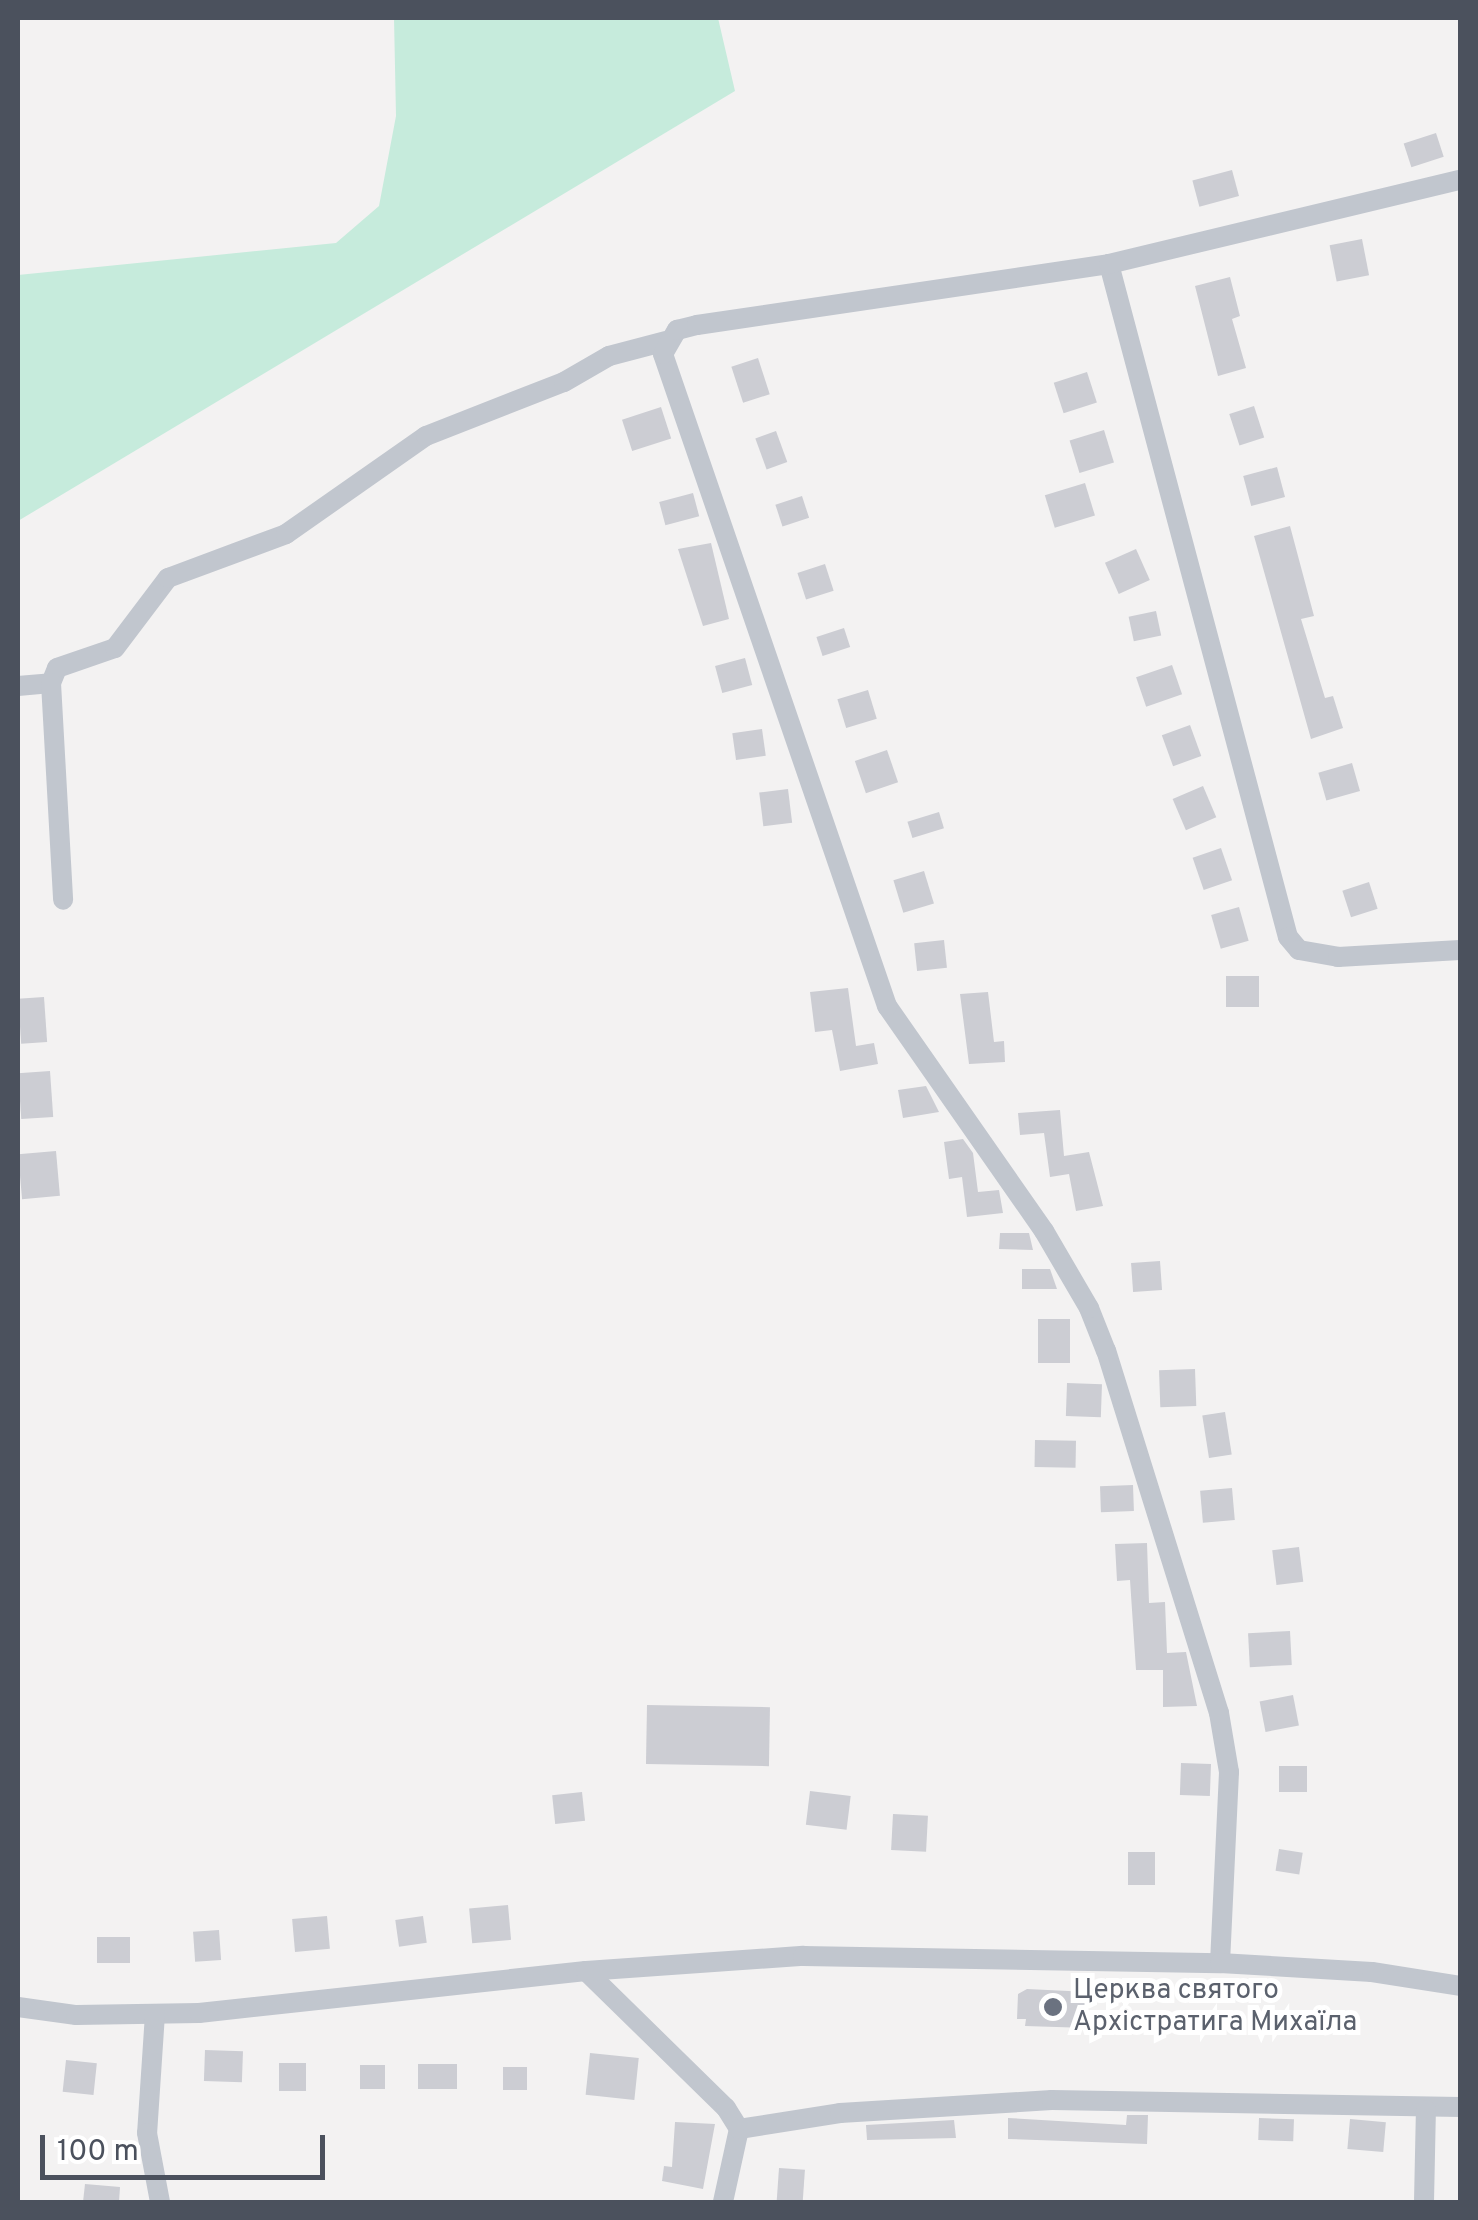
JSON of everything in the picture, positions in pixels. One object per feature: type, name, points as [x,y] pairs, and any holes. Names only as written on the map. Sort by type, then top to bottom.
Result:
[{"type":"street","points":[[63,900],[51,683],[57,668],[115,648],[168,578],[286,534],[426,436],[564,382],[609,356],[666,341],[697,326],[1108,264],[1460,180]]},
{"type":"street","points":[[1108,264],[1288,936],[1300,950],[1316,955],[1460,950]]},
{"type":"street","points":[[666,341],[666,370],[881,991],[1044,1231],[1089,1308],[1106,1351],[1219,1714],[1228,1772],[1220,1963]]},
{"type":"street","points":[[18,686],[51,683]]},
{"type":"street","points":[[18,2007],[76,2015],[155,2014],[586,1971],[802,1956],[1220,1963],[1372,1972],[1460,1986]]},
{"type":"street","points":[[586,1971],[726,2108],[739,2129],[724,2202]]},
{"type":"street","points":[[155,2014],[147,2133],[160,2202]]},
{"type":"street","points":[[739,2129],[840,2113],[1052,2100],[1426,2110],[1460,2107]]},
{"type":"street","points":[[1424,2202],[1426,2110]]},
{"type":"green space","points":[[394,18],[718,18],[735,91],[18,521],[18,275],[336,243],[379,206],[396,116]]},
{"type":"building","points":[[1436,133],[1444,157],[1411,167],[1404,144]]},
{"type":"building","points":[[1232,170],[1239,196],[1199,207],[1192,181]]},
{"type":"building","points":[[1362,239],[1369,275],[1337,282],[1330,245]]},
{"type":"building","points":[[1230,277],[1240,316],[1232,319],[1246,368],[1218,376],[1195,286]]},
{"type":"building","points":[[758,358],[770,394],[743,403],[731,367]]},
{"type":"building","points":[[1087,372],[1097,402],[1064,413],[1054,383]]},
{"type":"building","points":[[1254,406],[1264,437],[1239,445],[1229,414]]},
{"type":"building","points":[[661,407],[671,438],[632,451],[622,420]]},
{"type":"building","points":[[1104,430],[1114,463],[1080,473],[1070,441]]},
{"type":"building","points":[[776,431],[787,462],[767,470],[755,439]]},
{"type":"building","points":[[1277,467],[1285,497],[1251,506],[1243,476]]},
{"type":"building","points":[[1085,483],[1095,516],[1055,528],[1045,495]]},
{"type":"building","points":[[693,493],[699,516],[665,525],[659,502]]},
{"type":"building","points":[[802,496],[809,518],[782,527],[775,505]]},
{"type":"building","points":[[1290,526],[1314,616],[1301,619],[1325,698],[1333,696],[1343,728],[1311,739],[1254,536]]},
{"type":"building","points":[[711,543],[729,619],[703,626],[678,549]]},
{"type":"building","points":[[1136,549],[1150,580],[1119,594],[1105,563]]},
{"type":"building","points":[[825,564],[834,591],[806,600],[797,573]]},
{"type":"building","points":[[1156,611],[1161,635],[1134,641],[1129,617]]},
{"type":"building","points":[[844,628],[850,647],[823,656],[816,637]]},
{"type":"building","points":[[745,658],[752,685],[722,693],[715,666]]},
{"type":"building","points":[[1172,665],[1182,694],[1146,707],[1136,677]]},
{"type":"building","points":[[868,690],[877,719],[846,728],[837,699]]},
{"type":"building","points":[[1190,725],[1201,756],[1173,766],[1162,735]]},
{"type":"building","points":[[762,729],[766,756],[736,760],[732,733]]},
{"type":"building","points":[[887,750],[898,782],[866,793],[855,761]]},
{"type":"building","points":[[1352,763],[1360,791],[1326,801],[1318,773]]},
{"type":"building","points":[[1203,786],[1216,817],[1186,830],[1173,799]]},
{"type":"building","points":[[788,789],[792,823],[763,826],[759,793]]},
{"type":"building","points":[[939,812],[944,828],[912,838],[907,822]]},
{"type":"building","points":[[1221,848],[1232,880],[1204,890],[1193,858]]},
{"type":"building","points":[[924,871],[934,904],[903,913],[893,880]]},
{"type":"building","points":[[1369,882],[1378,909],[1351,917],[1342,891]]},
{"type":"building","points":[[1239,907],[1249,941],[1221,949],[1211,915]]},
{"type":"building","points":[[944,940],[947,968],[917,971],[914,943]]},
{"type":"building","points":[[1226,976],[1259,976],[1259,1007],[1226,1007]]},
{"type":"building","points":[[848,988],[856,1046],[874,1043],[878,1064],[840,1071],[832,1030],[815,1032],[810,992]]},
{"type":"building","points":[[988,992],[994,1042],[1004,1041],[1005,1062],[969,1064],[960,994]]},
{"type":"building","points":[[44,997],[47,1042],[21,1044],[18,999]]},
{"type":"building","points":[[50,1071],[53,1117],[21,1119],[18,1073]]},
{"type":"building","points":[[926,1086],[939,1112],[903,1118],[898,1090]]},
{"type":"building","points":[[1060,1110],[1064,1156],[1089,1152],[1103,1206],[1076,1211],[1069,1174],[1050,1177],[1044,1133],[1020,1135],[1018,1113]]},
{"type":"building","points":[[963,1139],[973,1153],[978,1192],[999,1190],[1003,1213],[967,1217],[962,1177],[949,1179],[944,1142]]},
{"type":"building","points":[[56,1151],[60,1196],[22,1199],[18,1154]]},
{"type":"building","points":[[1000,1233],[1029,1233],[1033,1250],[999,1249]]},
{"type":"building","points":[[1160,1261],[1162,1290],[1133,1292],[1131,1263]]},
{"type":"building","points":[[1022,1269],[1050,1269],[1057,1289],[1022,1289]]},
{"type":"building","points":[[1038,1319],[1070,1319],[1070,1363],[1038,1363]]},
{"type":"building","points":[[1195,1369],[1196,1406],[1160,1407],[1159,1370]]},
{"type":"building","points":[[1067,1383],[1102,1384],[1101,1417],[1066,1416]]},
{"type":"building","points":[[1225,1412],[1232,1454],[1209,1458],[1202,1416]]},
{"type":"building","points":[[1035,1440],[1076,1441],[1076,1468],[1035,1467]]},
{"type":"building","points":[[1133,1485],[1134,1511],[1101,1512],[1100,1486]]},
{"type":"building","points":[[1232,1488],[1235,1520],[1203,1523],[1200,1491]]},
{"type":"building","points":[[1147,1543],[1149,1603],[1165,1602],[1167,1653],[1186,1652],[1197,1706],[1163,1707],[1163,1670],[1136,1670],[1130,1580],[1117,1581],[1115,1544]]},
{"type":"building","points":[[1299,1547],[1303,1582],[1276,1585],[1272,1550]]},
{"type":"building","points":[[1290,1631],[1292,1665],[1250,1667],[1248,1633]]},
{"type":"building","points":[[1293,1695],[1299,1725],[1266,1732],[1260,1701]]},
{"type":"building","points":[[647,1705],[770,1707],[769,1766],[646,1764]]},
{"type":"building","points":[[1181,1763],[1211,1764],[1210,1796],[1180,1795]]},
{"type":"building","points":[[1279,1766],[1307,1766],[1307,1792],[1279,1792]]},
{"type":"building","points":[[810,1791],[851,1796],[847,1830],[806,1825]]},
{"type":"building","points":[[582,1792],[585,1821],[555,1824],[552,1795]]},
{"type":"building","points":[[893,1814],[928,1816],[926,1852],[891,1850]]},
{"type":"building","points":[[1279,1849],[1303,1853],[1299,1874],[1276,1871]]},
{"type":"building","points":[[1128,1852],[1155,1852],[1155,1885],[1128,1885]]},
{"type":"building","points":[[508,1905],[511,1940],[472,1943],[469,1908]]},
{"type":"building","points":[[327,1916],[330,1949],[295,1952],[292,1919]]},
{"type":"building","points":[[423,1916],[427,1943],[399,1947],[395,1920]]},
{"type":"building","points":[[219,1930],[221,1960],[195,1962],[193,1932]]},
{"type":"building","points":[[97,1937],[130,1937],[130,1963],[97,1963]]},
{"type":"building","name":"Церква святого Архістратига Михаїла","points":[[1027,1989],[1089,1992],[1088,2028],[1025,2026],[1026,2019],[1017,2019],[1018,1994]]},
{"type":"building","points":[[205,2050],[243,2051],[242,2082],[204,2081]]},
{"type":"building","points":[[590,2053],[639,2058],[634,2100],[586,2095]]},
{"type":"building","points":[[66,2060],[97,2063],[93,2095],[63,2092]]},
{"type":"building","points":[[279,2063],[306,2063],[306,2091],[279,2091]]},
{"type":"building","points":[[418,2064],[457,2064],[457,2089],[418,2089]]},
{"type":"building","points":[[360,2065],[385,2065],[385,2089],[360,2089]]},
{"type":"building","points":[[503,2067],[527,2067],[527,2090],[503,2090]]},
{"type":"building","points":[[1127,2115],[1148,2115],[1147,2144],[1008,2139],[1008,2118],[1126,2125]]},
{"type":"building","points":[[1259,2118],[1294,2119],[1293,2141],[1258,2140]]},
{"type":"building","points":[[1350,2119],[1386,2122],[1383,2152],[1347,2149]]},
{"type":"building","points":[[954,2120],[956,2138],[867,2140],[866,2125]]},
{"type":"building","points":[[675,2122],[715,2124],[703,2189],[662,2181],[664,2166],[672,2167]]},
{"type":"building","points":[[779,2168],[805,2170],[803,2202],[777,2202]]},
{"type":"building","points":[[85,2184],[120,2187],[119,2202],[83,2202]]},
{"type":"place","name":"Церква святого Архістратига Михаїла","points":[[1053,2007]]}]
